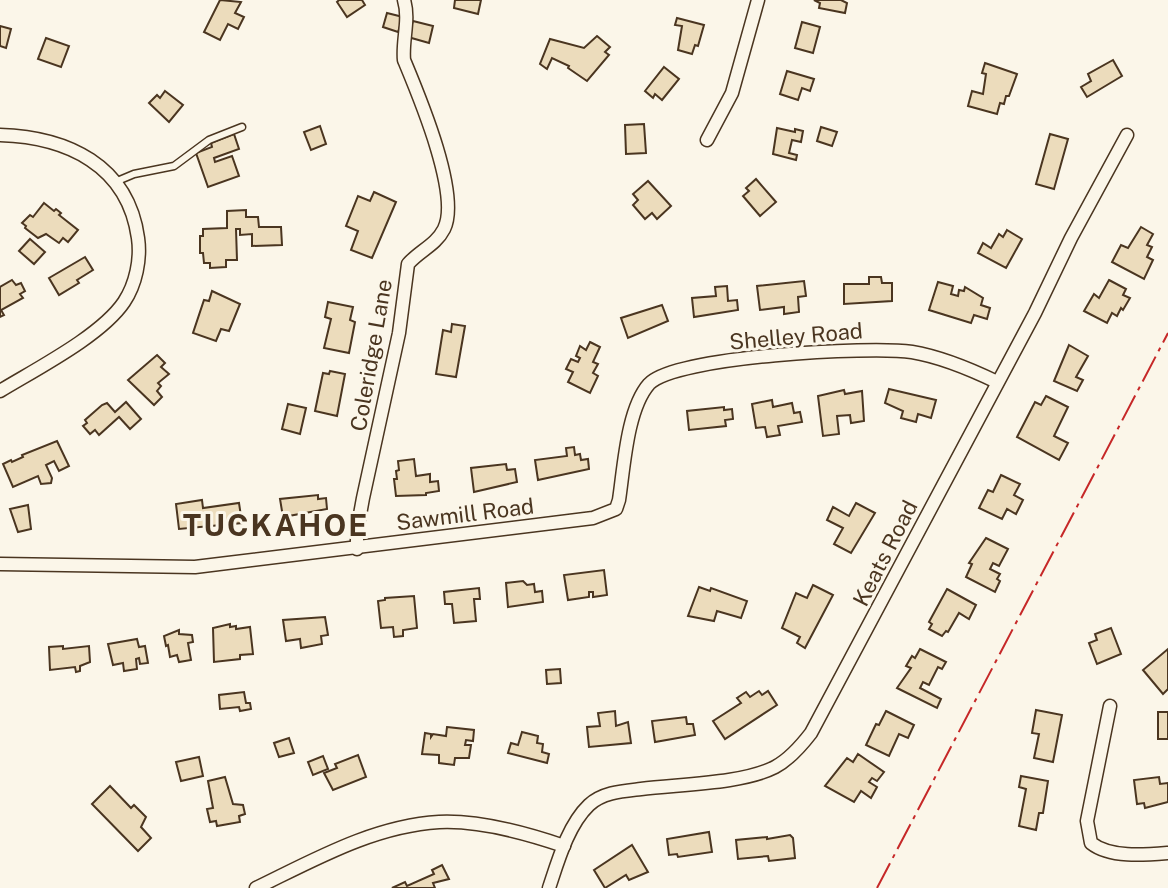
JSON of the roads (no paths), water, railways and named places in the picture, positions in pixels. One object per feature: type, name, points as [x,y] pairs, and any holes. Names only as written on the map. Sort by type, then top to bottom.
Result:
[{"type":"street","name":"Coleridge Lane","points":[[357,549],[363,498],[399,333],[408,264],[427,250],[444,231],[449,213],[448,190],[438,155],[404,60],[402,48],[407,17],[404,0]]},
{"type":"street","points":[[707,140],[732,93],[758,0]]},
{"type":"street","points":[[0,135],[26,136],[61,144],[92,161],[115,182],[136,222],[139,245],[137,271],[127,297],[105,323],[0,391]]},
{"type":"street","name":"Keats Road","points":[[549,888],[564,846],[592,802],[629,790],[746,777],[777,766],[797,751],[823,714],[1127,135]]},
{"type":"street","name":"Shelley Road","points":[[630,431],[640,396],[656,377],[680,369],[722,363],[859,349],[895,350],[938,358],[997,382]]},
{"type":"street","name":"Sawmill Road","points":[[0,564],[195,567],[578,520],[616,509],[630,431]]},
{"type":"street","points":[[1110,706],[1087,821],[1091,843],[1123,854],[1168,853]]},
{"type":"street","points":[[256,888],[362,839],[419,824],[459,822],[564,846]]},
{"type":"lane","points":[[115,182],[134,174],[174,166],[209,140],[242,127]]},
{"type":"district","name":"TUCKAHOE","points":[[276,526]]}]
